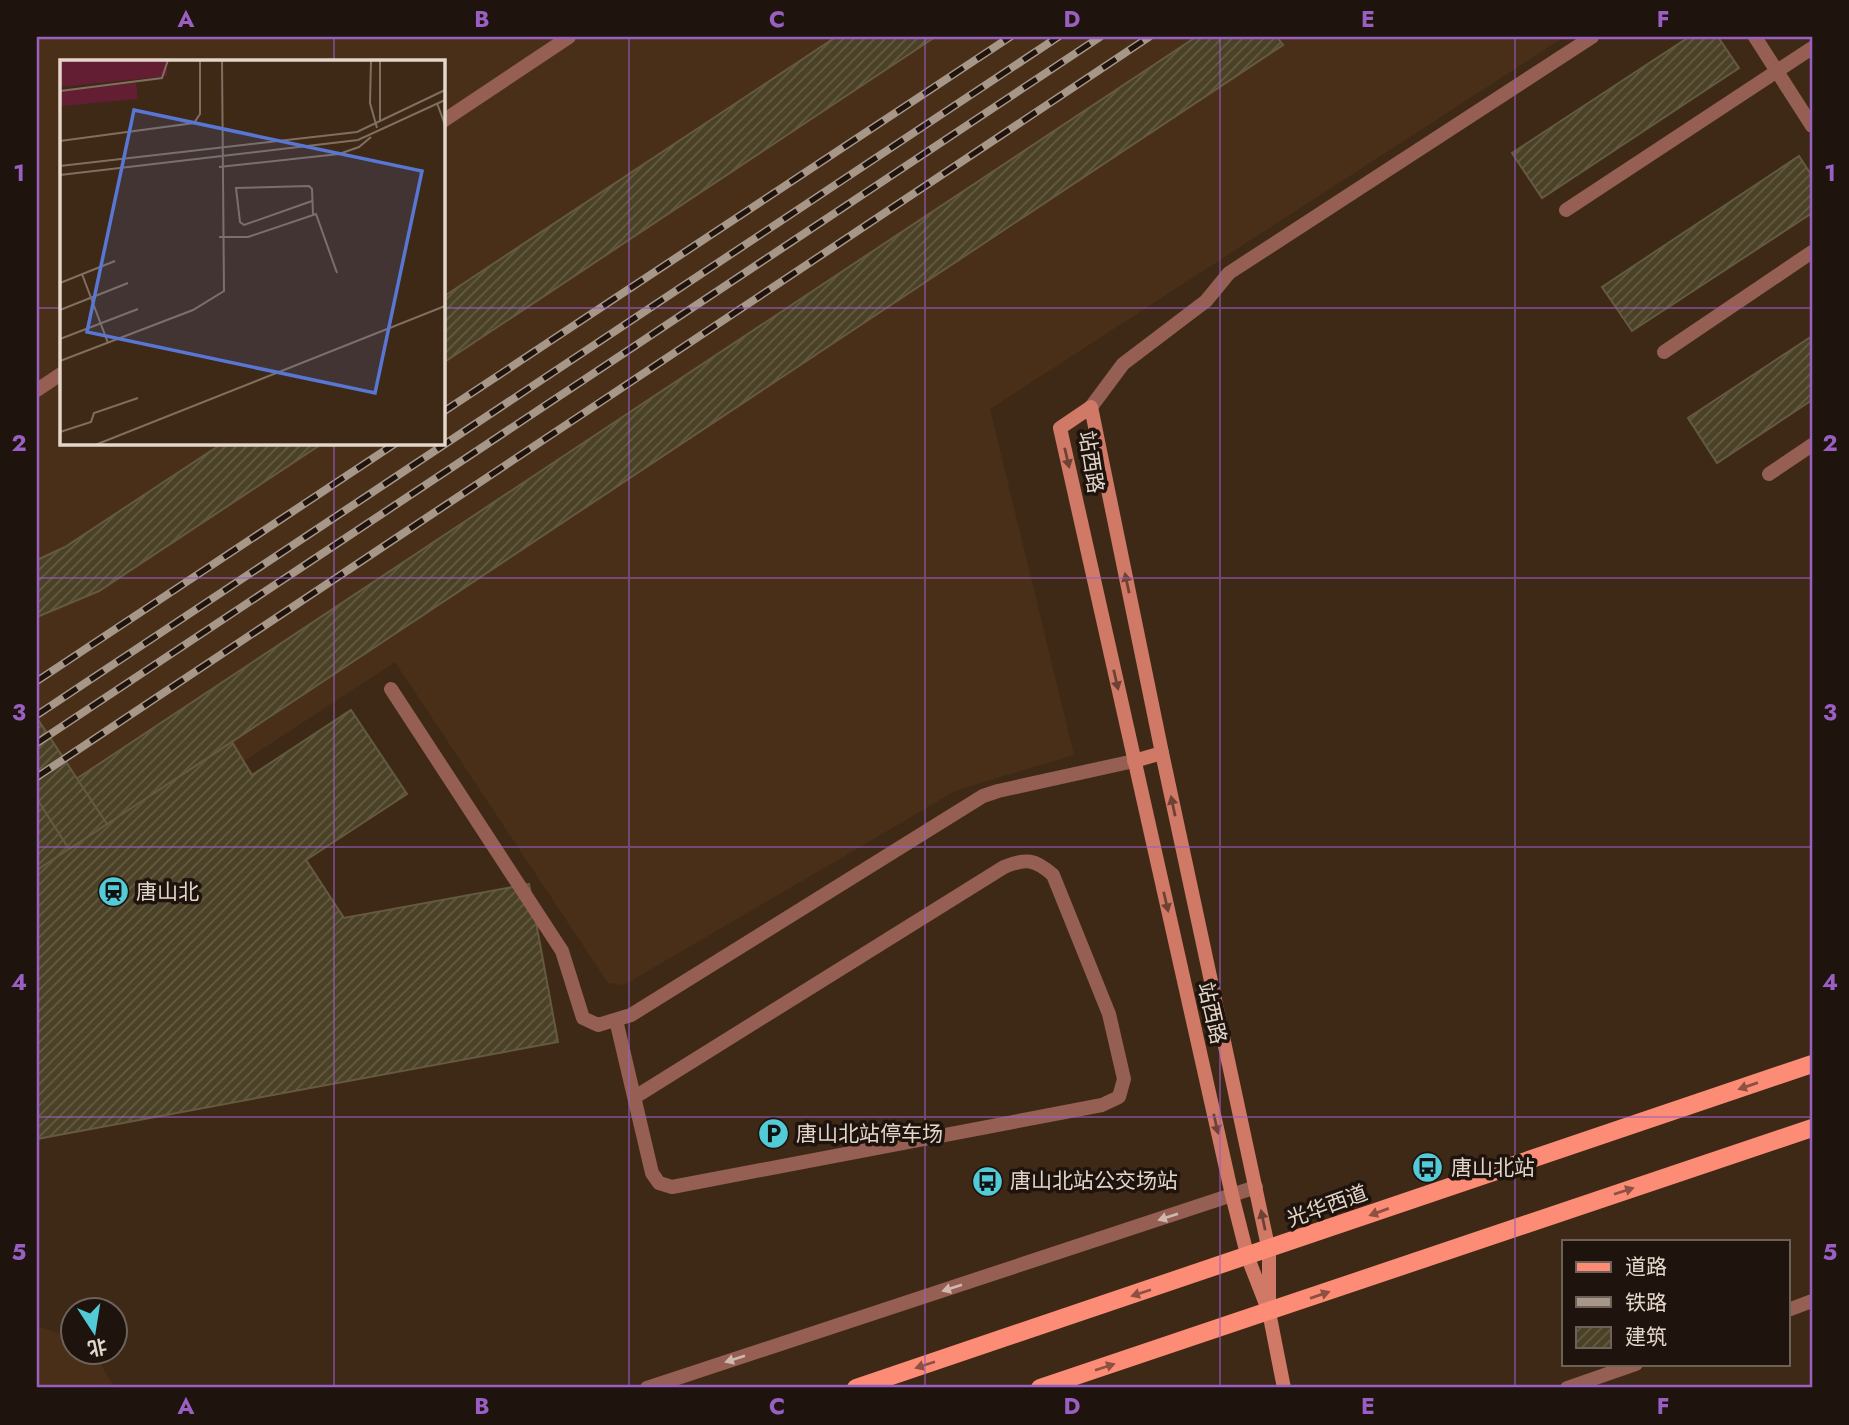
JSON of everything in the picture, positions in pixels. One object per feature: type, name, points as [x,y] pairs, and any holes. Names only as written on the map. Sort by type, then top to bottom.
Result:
[{"type":"main road","name":"光华西道","points":[[856,1388],[1269,1251],[1812,1064]]},
{"type":"main road","points":[[1040,1388],[1812,1128]]},
{"type":"street","points":[[444,120],[569,37]]},
{"type":"street","points":[[1091,407],[1124,364],[1206,301],[1229,273],[1592,37]]},
{"type":"street","points":[[1755,37],[1812,126]]},
{"type":"street","points":[[1566,210],[1812,48]]},
{"type":"street","points":[[1664,352],[1812,253]]},
{"type":"street","points":[[37,390],[60,374]]},
{"type":"street","name":"站西路","points":[[1269,1312],[1269,1251],[1091,407],[1060,428],[1232,1195],[1248,1258],[1269,1312],[1284,1388]]},
{"type":"street","points":[[1769,474],[1812,445]]},
{"type":"street","points":[[391,689],[562,951],[583,1018],[598,1026],[631,1015],[983,796],[1162,753]]},
{"type":"street","points":[[616,1020],[652,1173],[659,1183],[672,1187],[1102,1105],[1119,1097],[1124,1079],[1109,1014],[1053,875],[1040,863],[1021,860],[1003,867],[635,1097]]},
{"type":"street","points":[[647,1388],[1256,1187]]},
{"type":"street","points":[[1790,1309],[1812,1301]]},
{"type":"street","points":[[1567,1388],[1630,1366]]},
{"type":"shaded area","points":[[37,37],[1564,37],[990,409],[1074,755],[957,790],[624,985],[608,983],[395,662],[37,897]]},
{"type":"shaded area","points":[[37,1326],[60,1334],[60,1366],[102,1366],[115,1388],[37,1388]]},
{"type":"building","points":[[836,37],[935,37],[444,362],[444,296]]},
{"type":"building","points":[[1196,37],[1277,37],[1283,45],[37,871],[37,805]]},
{"type":"building","points":[[1689,37],[1718,37],[1739,68],[1542,198],[1512,153]]},
{"type":"building","points":[[1799,156],[1812,176],[1812,213],[1632,331],[1602,287]]},
{"type":"building","points":[[1812,336],[1812,400],[1717,463],[1688,418]]},
{"type":"building","points":[[221,444],[321,444],[99,591],[37,617],[37,560],[65,547]]},
{"type":"building","points":[[351,710],[407,794],[306,860],[344,918],[529,884],[558,1042],[37,1139],[37,870],[232,742],[252,775]]},
{"type":"building","points":[[37,718],[107,824],[69,849],[37,799]]},
{"type":"railway","points":[[444,411],[1010,37]]},
{"type":"railway","points":[[37,715],[1058,37]]},
{"type":"railway","points":[[37,743],[1100,37]]},
{"type":"railway","points":[[37,777],[1149,37]]},
{"type":"railway","points":[[37,681],[394,444]]},
{"type":"place","name":"唐山北","points":[[113,892]]},
{"type":"place","name":"唐山北站停车场","points":[[773,1134]]},
{"type":"place","name":"唐山北站","points":[[1428,1168]]},
{"type":"place","name":"唐山北站公交场站","points":[[987,1181]]}]
